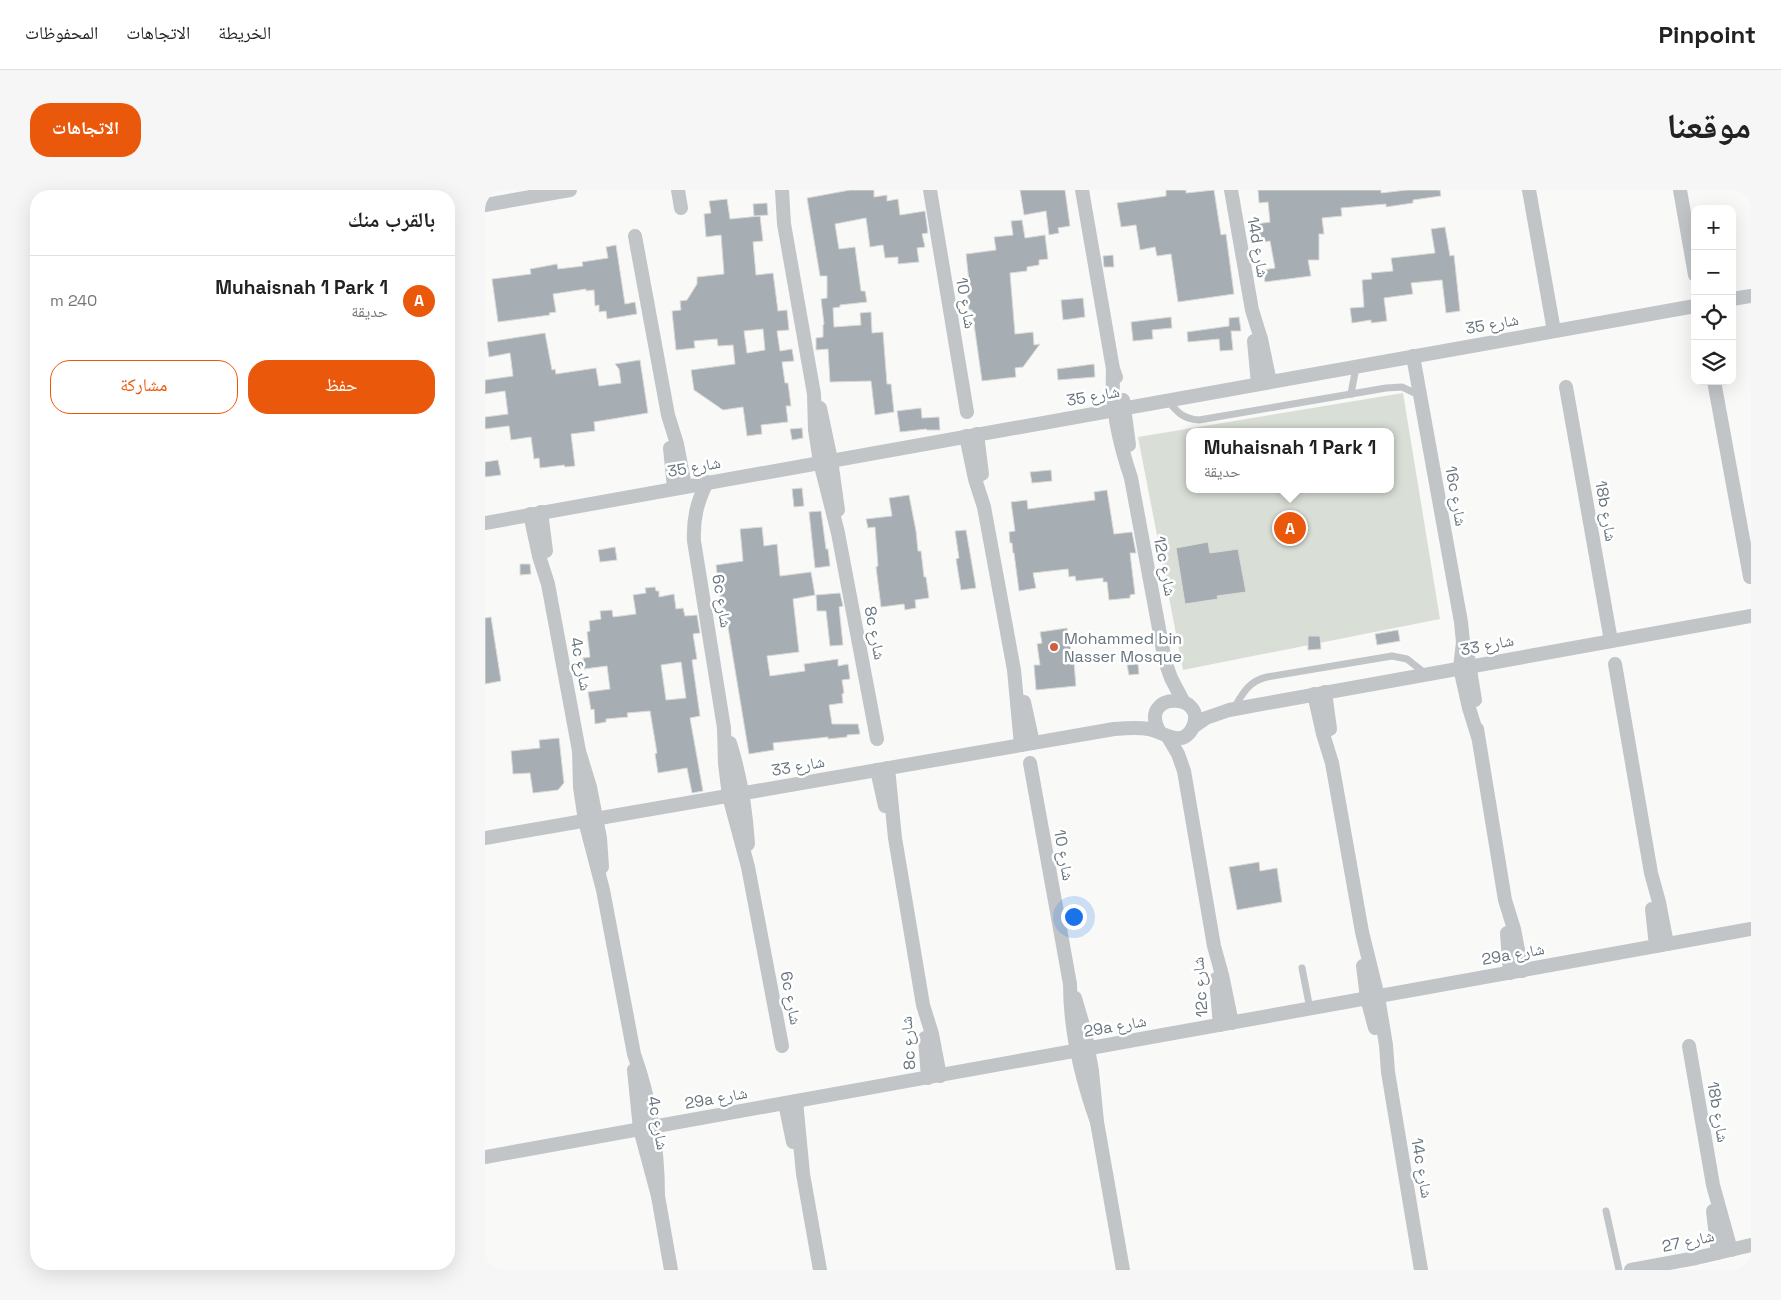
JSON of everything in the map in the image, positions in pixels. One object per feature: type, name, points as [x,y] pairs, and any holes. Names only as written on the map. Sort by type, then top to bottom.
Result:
[{"type":"street","points":[[485,204],[571,190]]},
{"type":"street","points":[[678,190],[681,208]]},
{"type":"street","name":"8c شارع","points":[[774,190],[784,224],[814,394],[822,417],[825,461],[837,494],[838,533],[877,740]]},
{"type":"street","name":"8c شارع","points":[[782,190],[784,224]]},
{"type":"street","name":"12c شارع","points":[[1081,190],[1113,369],[1120,388],[1119,409],[1165,661],[1171,678],[1186,703]]},
{"type":"street","name":"14d شارع","points":[[1231,190],[1252,310],[1261,339],[1264,383]]},
{"type":"street","points":[[1529,190],[1554,331]]},
{"type":"street","points":[[1680,190],[1691,252]]},
{"type":"street","name":"شارع 10","points":[[929,193],[967,412]]},
{"type":"street","points":[[635,236],[668,415],[677,444],[680,487]]},
{"type":"street","points":[[1736,298],[1751,296]]},
{"type":"street","name":"شارع 35","points":[[489,521],[1691,307]]},
{"type":"street","name":"16c شارع","points":[[1413,356],[1461,622],[1469,708],[1478,737],[1516,972]]},
{"type":"street","points":[[1714,385],[1750,577]]},
{"type":"street","name":"18b شارع","points":[[1566,387],[1611,641]]},
{"type":"street","points":[[972,435],[1027,744]]},
{"type":"street","name":"6c شارع","points":[[707,482],[697,504],[694,522],[694,541],[724,728],[725,764],[735,795],[782,1046]]},
{"type":"street","name":"4c شارع","points":[[536,513],[579,751],[579,775],[590,820],[634,1054],[635,1091],[646,1128],[671,1270]]},
{"type":"street","name":"شارع 33","points":[[1191,730],[1206,718],[1231,709],[1751,616]]},
{"type":"street","name":"12c شارع","points":[[1159,708],[1165,678],[1165,661]]},
{"type":"street","points":[[1615,664],[1662,945]]},
{"type":"street","name":"14c شارع","points":[[1320,693],[1323,734],[1332,763],[1362,932],[1362,956],[1373,998],[1388,1072],[1421,1270]]},
{"type":"street","points":[[1176,700],[1186,703],[1194,716],[1191,730],[1179,738],[1163,734],[1155,719],[1159,708],[1176,700]]},
{"type":"street","name":"شارع 33","points":[[1186,703],[1204,708],[1231,709]]},
{"type":"street","name":"شارع 33","points":[[1114,729],[1131,724],[1159,708]]},
{"type":"street","name":"شارع 33","points":[[486,838],[1114,729],[1132,728],[1163,734]]},
{"type":"street","name":"12c شارع","points":[[1184,771],[1191,730]]},
{"type":"street","name":"12c شارع","points":[[1163,734],[1177,754],[1184,771],[1226,1024]]},
{"type":"street","name":"شارع 10","points":[[1030,763],[1069,984],[1071,1014],[1082,1050],[1084,1084],[1097,1122],[1123,1270]]},
{"type":"street","name":"8c شارع","points":[[883,769],[886,809],[895,838],[934,1077]]},
{"type":"street","name":"29a شارع","points":[[485,1158],[1751,929]]},
{"type":"street","name":"18b شارع","points":[[1689,1046],[1713,1185],[1713,1208],[1724,1252]]},
{"type":"street","points":[[791,1102],[794,1146],[803,1174],[820,1270]]},
{"type":"street","name":"شارع 27","points":[[1631,1270],[1751,1245]]},
{"type":"lane","points":[[1351,394],[1356,366]]},
{"type":"lane","points":[[1167,400],[1177,413],[1183,417],[1199,420],[1394,387],[1409,390],[1421,396]]},
{"type":"lane","points":[[1231,709],[1249,685],[1261,678],[1393,656],[1407,659],[1427,674]]},
{"type":"lane","points":[[1302,968],[1310,1009]]},
{"type":"lane","points":[[1606,1211],[1619,1270]]},
{"type":"shaded area","points":[[1403,393],[1440,619],[1183,670],[1138,437],[1186,429],[1186,493],[1394,493],[1394,428],[1192,428]]},
{"type":"building","points":[[850,190],[874,190],[874,197],[887,195],[887,201],[898,199],[900,215],[925,211],[928,233],[922,234],[925,247],[917,248],[919,262],[898,264],[898,257],[885,258],[883,245],[870,247],[866,218],[835,224],[839,249],[855,247],[861,291],[865,291],[867,302],[840,305],[840,307],[833,308],[834,327],[861,325],[860,313],[871,312],[872,333],[883,332],[887,384],[891,384],[894,412],[875,415],[871,381],[830,382],[828,349],[816,350],[816,338],[823,337],[824,324],[821,299],[827,298],[827,276],[820,276],[807,198]]},
{"type":"building","points":[[1020,190],[1065,190],[1070,226],[1058,228],[1059,233],[1049,235],[1046,211],[1024,215]]},
{"type":"building","points":[[1166,190],[1186,190],[1186,193],[1214,190],[1221,235],[1226,234],[1234,294],[1178,302],[1171,254],[1157,256],[1155,247],[1140,250],[1136,225],[1121,227],[1117,203],[1166,196]]},
{"type":"building","points":[[1258,190],[1381,190],[1381,193],[1407,190],[1440,190],[1441,196],[1413,200],[1413,203],[1386,207],[1386,204],[1341,208],[1342,216],[1322,218],[1324,234],[1319,234],[1319,260],[1308,260],[1311,276],[1265,282],[1263,270],[1275,268],[1270,241],[1259,243],[1256,224],[1270,222],[1268,202],[1259,203]]},
{"type":"building","points":[[727,199],[730,219],[760,216],[763,241],[753,242],[756,275],[773,273],[778,311],[787,310],[789,330],[777,331],[780,351],[792,349],[794,361],[782,362],[785,383],[788,383],[791,406],[786,406],[788,422],[761,425],[762,434],[747,436],[743,407],[723,410],[694,390],[691,370],[735,364],[733,345],[718,346],[717,339],[694,341],[695,348],[676,350],[672,311],[681,310],[680,301],[687,300],[697,284],[697,277],[724,274],[721,235],[706,237],[704,214],[711,213],[709,201]],"holes":[[[763,329],[765,350],[747,353],[744,331]]]},
{"type":"building","points":[[767,203],[768,215],[754,216],[753,204]]},
{"type":"building","points":[[1022,220],[1025,238],[1045,235],[1048,259],[1039,260],[1039,265],[1027,267],[1027,271],[1010,273],[1015,334],[1033,332],[1034,345],[1040,344],[1023,367],[1015,368],[1016,377],[982,381],[972,310],[969,310],[966,254],[996,250],[994,237],[1013,235],[1011,221]]},
{"type":"building","points":[[1445,227],[1450,256],[1454,255],[1460,311],[1446,313],[1442,280],[1411,283],[1413,294],[1384,298],[1387,321],[1371,323],[1371,320],[1352,323],[1350,308],[1364,307],[1362,280],[1372,279],[1371,273],[1393,271],[1391,258],[1435,253],[1431,229]]},
{"type":"building","points":[[616,245],[625,304],[635,302],[637,314],[607,319],[606,311],[599,312],[599,305],[595,306],[594,290],[586,291],[586,289],[553,294],[556,312],[549,313],[550,315],[498,322],[492,279],[531,274],[530,269],[557,264],[558,269],[583,266],[582,262],[608,258],[606,247]]},
{"type":"building","points":[[1113,255],[1114,267],[1104,267],[1103,256]]},
{"type":"building","points":[[1083,298],[1085,317],[1063,320],[1061,300]]},
{"type":"building","points":[[1171,317],[1172,328],[1152,330],[1153,339],[1133,341],[1131,322]]},
{"type":"building","points":[[1239,317],[1241,331],[1231,331],[1233,350],[1220,351],[1219,339],[1188,342],[1187,332],[1229,326],[1229,318]]},
{"type":"building","points":[[545,333],[552,370],[555,369],[556,374],[596,368],[599,386],[621,383],[619,369],[615,364],[640,360],[648,413],[594,422],[595,431],[571,434],[575,466],[565,467],[564,465],[540,468],[539,458],[534,459],[531,437],[511,440],[509,426],[485,429],[485,417],[508,414],[505,391],[485,394],[485,380],[513,376],[510,353],[489,357],[487,342]]},
{"type":"building","points":[[1094,364],[1095,377],[1058,380],[1057,369]]},
{"type":"building","points":[[921,408],[922,418],[939,417],[940,430],[926,429],[900,432],[897,411]]},
{"type":"building","points":[[802,428],[803,438],[792,440],[790,429]]},
{"type":"building","points":[[498,460],[501,475],[485,477],[485,462]]},
{"type":"building","points":[[1051,470],[1052,481],[1032,483],[1030,472]]},
{"type":"building","points":[[802,488],[804,506],[794,507],[792,489]]},
{"type":"building","points":[[1107,490],[1114,534],[1132,532],[1136,553],[1130,553],[1135,594],[1130,595],[1130,598],[1109,600],[1107,582],[1103,582],[1103,578],[1076,581],[1075,576],[1069,577],[1068,569],[1033,573],[1036,588],[1019,591],[1009,532],[1015,531],[1011,502],[1027,500],[1028,509],[1095,500],[1094,492]]},
{"type":"building","points":[[909,495],[918,551],[921,551],[929,598],[915,600],[916,608],[905,610],[904,604],[881,607],[876,567],[878,566],[875,527],[868,528],[866,519],[892,516],[889,498]]},
{"type":"building","points":[[821,511],[830,566],[815,568],[809,512]]},
{"type":"building","points":[[762,527],[764,546],[777,544],[780,576],[811,572],[815,595],[793,599],[799,652],[767,656],[770,676],[805,671],[804,664],[838,659],[838,666],[848,664],[850,679],[842,680],[843,703],[829,705],[832,724],[858,724],[860,734],[828,739],[828,737],[773,743],[774,750],[749,754],[726,615],[722,615],[716,565],[743,561],[740,529]]},
{"type":"building","points":[[966,530],[976,588],[961,590],[956,559],[959,558],[955,531]]},
{"type":"building","points":[[1208,542],[1210,553],[1238,549],[1246,592],[1217,596],[1218,599],[1185,604],[1176,548]]},
{"type":"building","points":[[615,547],[617,560],[600,562],[598,550]]},
{"type":"building","points":[[520,564],[530,564],[531,574],[520,575]]},
{"type":"building","points":[[655,587],[656,591],[659,591],[659,597],[674,594],[676,609],[683,608],[685,616],[697,615],[700,633],[693,634],[697,659],[692,660],[700,716],[690,718],[703,791],[692,793],[687,768],[658,773],[655,754],[657,753],[650,711],[627,713],[628,717],[606,719],[606,722],[595,724],[594,709],[591,710],[588,692],[610,689],[607,666],[584,669],[583,658],[590,657],[587,632],[590,631],[589,621],[601,619],[600,611],[612,610],[613,617],[636,614],[633,595],[646,593],[645,588]],"holes":[[[681,662],[686,698],[666,700],[661,665]]]},
{"type":"building","points":[[840,593],[843,606],[839,607],[843,645],[830,646],[826,611],[817,611],[816,595]]},
{"type":"building","points":[[491,617],[501,681],[485,684],[485,618]]},
{"type":"building","points":[[1067,628],[1071,651],[1073,651],[1076,686],[1036,690],[1034,665],[1040,665],[1037,644],[1042,643],[1040,632]]},
{"type":"building","points":[[1398,630],[1400,641],[1377,645],[1375,634]]},
{"type":"building","points":[[1308,636],[1320,636],[1321,649],[1308,650]]},
{"type":"building","points":[[1138,664],[1139,674],[1129,675],[1127,665]]},
{"type":"building","points":[[559,738],[564,783],[558,790],[533,793],[530,773],[513,774],[511,751],[540,748],[539,740]]},
{"type":"building","points":[[1259,862],[1260,871],[1277,868],[1282,902],[1237,910],[1229,867]]},
{"type":"place","name":"Muhaisnah 1 Park 1","points":[[1290,528]]},
{"type":"place","name":"Mohammed bin Nasser Mosque","points":[[1054,647]]}]
